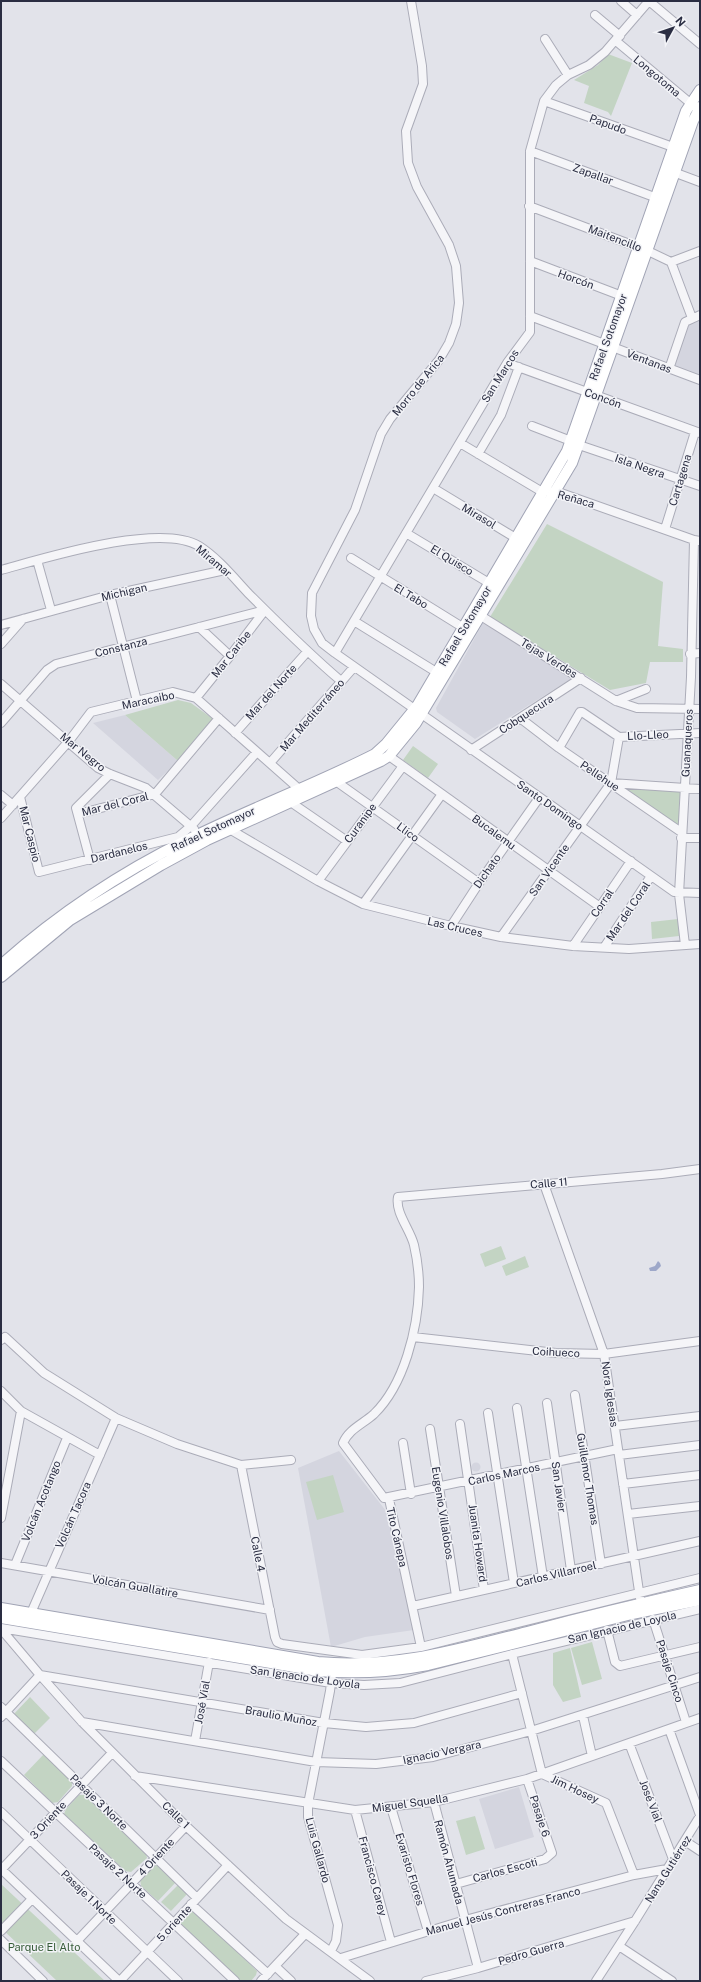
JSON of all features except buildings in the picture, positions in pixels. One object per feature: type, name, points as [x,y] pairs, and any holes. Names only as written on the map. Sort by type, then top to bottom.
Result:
[{"type":"main road","name":"Rafael Sotomayor","points":[[1,977],[70,920],[204,837],[231,830],[292,802],[301,793],[337,782],[376,764],[389,756],[441,675],[521,541],[555,492],[572,463],[575,443],[644,249],[657,198],[673,147],[690,103],[700,90]]},
{"type":"main road","name":"Rafael Sotomayor","points":[[609,346],[622,296],[644,249],[676,173],[699,108]]},
{"type":"main road","name":"Rafael Sotomayor","points":[[521,541],[545,492],[563,460],[575,443]]},
{"type":"main road","name":"Rafael Sotomayor","points":[[467,630],[481,616],[494,586]]},
{"type":"main road","name":"Rafael Sotomayor","points":[[1,965],[43,928],[70,909],[151,860],[301,793],[379,751],[418,712]]},
{"type":"main road","name":"San Ignacio de Loyola","points":[[1,1618],[332,1673],[379,1672],[422,1666],[641,1603],[700,1590]]},
{"type":"main road","name":"San Ignacio de Loyola","points":[[641,1603],[700,1600]]},
{"type":"main road","name":"San Ignacio de Loyola","points":[[1,1608],[332,1673]]},
{"type":"street","name":"Morro de Arica","points":[[411,1],[422,66],[423,84],[406,131],[408,163],[417,187],[448,245],[456,266],[459,303],[456,324],[449,342],[439,360],[390,419],[381,434],[355,510],[312,593],[310,616],[314,629],[322,643],[418,712]]},
{"type":"street","points":[[621,1],[637,15]]},
{"type":"street","name":"San Marcos","points":[[335,653],[507,363],[530,332],[530,151],[544,101],[551,90],[568,75],[589,65],[618,39],[649,1]]},
{"type":"street","points":[[649,1],[700,44]]},
{"type":"street","name":"Longotoma","points":[[595,15],[618,39],[690,103],[699,108]]},
{"type":"street","points":[[545,39],[568,75]]},
{"type":"street","name":"Papudo","points":[[544,101],[673,147]]},
{"type":"street","name":"Zapallar","points":[[530,151],[657,198]]},
{"type":"street","points":[[676,173],[700,182]]},
{"type":"street","name":"Maitencillo","points":[[529,206],[644,249],[671,262]]},
{"type":"street","points":[[669,369],[685,322],[696,317],[671,262],[700,251]]},
{"type":"street","name":"Horcón","points":[[530,261],[622,296]]},
{"type":"street","name":"Ventanas","points":[[530,316],[700,380]]},
{"type":"street","name":"Concón","points":[[507,363],[698,432]]},
{"type":"street","name":"San Marcos","points":[[478,454],[500,415],[519,367]]},
{"type":"street","name":"Isla Negra","points":[[532,426],[575,443],[700,486]]},
{"type":"street","name":"Cartagena","points":[[665,529],[680,480],[698,432]]},
{"type":"street","name":"Reñaca","points":[[460,443],[545,492],[561,493],[697,540]]},
{"type":"street","name":"Mirasol","points":[[433,488],[521,541]]},
{"type":"street","name":"El Quisco","points":[[406,532],[494,586]]},
{"type":"street","name":"Miramar","points":[[1,570],[127,539],[150,537],[174,538],[198,546],[225,570],[307,652],[342,681]]},
{"type":"street","name":"Guanaqueros","points":[[685,945],[679,894],[681,835],[688,733],[690,654],[696,595],[697,540]]},
{"type":"street","name":"El Tabo","points":[[351,558],[467,630]]},
{"type":"street","points":[[37,560],[51,610]]},
{"type":"street","name":"Michigan","points":[[1,625],[110,595],[225,570]]},
{"type":"street","points":[[110,595],[137,701]]},
{"type":"street","name":"Constanza","points":[[1,723],[53,665],[265,610]]},
{"type":"street","name":"Mar Caribe","points":[[196,698],[265,610]]},
{"type":"street","name":"Tejas Verdes","points":[[481,616],[616,701],[637,708],[700,708]]},
{"type":"street","points":[[1,644],[24,618]]},
{"type":"street","points":[[354,621],[441,675]]},
{"type":"street","points":[[199,627],[230,656]]},
{"type":"street","name":"Mar del Norte","points":[[235,733],[307,652]]},
{"type":"street","points":[[690,654],[700,653]]},
{"type":"street","name":"Mar Mediterráneo","points":[[270,763],[354,667]]},
{"type":"street","name":"Cobquecura","points":[[471,750],[581,678]]},
{"type":"street","name":"Mar Negro","points":[[1,684],[69,741],[98,768],[146,788],[155,794],[204,837]]},
{"type":"street","points":[[616,701],[646,689]]},
{"type":"street","name":"Maracaibo","points":[[1,818],[69,741],[91,712],[173,692],[196,698],[270,763],[301,793]]},
{"type":"street","name":"Santo Domingo","points":[[418,712],[539,798],[679,894]]},
{"type":"street","name":"Llo-Lleo","points":[[559,748],[580,712],[619,737],[688,733],[700,734]]},
{"type":"street","name":"Mar del Coral","points":[[110,774],[76,808],[78,814],[155,794],[219,718]]},
{"type":"street","name":"Pellehue","points":[[520,718],[559,748],[611,783],[681,835]]},
{"type":"street","name":"San Vicente","points":[[501,937],[611,783],[619,737]]},
{"type":"street","name":"Dardanelos","points":[[39,872],[178,838],[191,826],[257,752]]},
{"type":"street","name":"Bucalemu","points":[[389,756],[600,907]]},
{"type":"street","name":"Curanipe","points":[[318,881],[402,766]]},
{"type":"street","name":"Llico","points":[[337,782],[479,883]]},
{"type":"street","points":[[611,783],[700,789]]},
{"type":"street","points":[[363,904],[442,794]]},
{"type":"street","name":"Mar Caspio","points":[[1,795],[13,805]]},
{"type":"street","name":"Mar Caspio","points":[[20,797],[39,872]]},
{"type":"street","name":"Dichato","points":[[451,926],[479,883],[539,798]]},
{"type":"street","points":[[292,802],[347,841]]},
{"type":"street","points":[[78,814],[90,860]]},
{"type":"street","name":"Las Cruces","points":[[231,830],[318,881],[363,904],[451,926],[501,937],[573,946],[604,946],[629,949],[700,944]]},
{"type":"street","points":[[681,835],[700,838]]},
{"type":"street","name":"Corral","points":[[573,946],[631,861]]},
{"type":"street","name":"Mar del Coral","points":[[604,946],[651,876]]},
{"type":"street","points":[[679,894],[700,893]]},
{"type":"street","name":"Calle 11","points":[[413,1336],[419,1287],[417,1260],[414,1244],[396,1204],[398,1197],[662,1174],[700,1169]]},
{"type":"street","name":"Nora Iglesias","points":[[544,1184],[604,1354],[641,1603]]},
{"type":"street","name":"Coihueco","points":[[413,1336],[556,1353],[604,1354],[700,1341]]},
{"type":"street","name":"Tito Cánepa","points":[[413,1336],[392,1393],[374,1414],[346,1435],[343,1443],[384,1498],[389,1498],[421,1647]]},
{"type":"street","points":[[1,1340],[5,1337],[44,1372],[116,1418],[177,1444],[241,1465],[291,1460]]},
{"type":"street","points":[[1,1391],[21,1411],[67,1438],[100,1455]]},
{"type":"street","name":"Guillemor Thomas","points":[[575,1395],[601,1564]]},
{"type":"street","name":"San Javier","points":[[547,1403],[571,1570]]},
{"type":"street","points":[[517,1408],[543,1577]]},
{"type":"street","points":[[1,1518],[21,1411]]},
{"type":"street","points":[[488,1413],[514,1583]]},
{"type":"street","points":[[615,1426],[700,1416]]},
{"type":"street","name":"Volcán Tacora","points":[[31,1613],[116,1418]]},
{"type":"street","name":"Juanita Howard","points":[[460,1424],[484,1590]]},
{"type":"street","name":"Eugenio Villalobos","points":[[430,1429],[456,1596]]},
{"type":"street","name":"Volcán Acotango","points":[[16,1565],[67,1438]]},
{"type":"street","points":[[403,1443],[411,1494]]},
{"type":"street","name":"Carlos Marcos","points":[[389,1498],[585,1456],[700,1445]]},
{"type":"street","name":"Calle 4","points":[[241,1465],[277,1642]]},
{"type":"street","points":[[623,1484],[700,1475]]},
{"type":"street","points":[[628,1514],[700,1506]]},
{"type":"street","name":"Carlos Villarroel","points":[[413,1606],[700,1541]]},
{"type":"street","name":"Volcán Guallatire","points":[[1,1563],[50,1570],[270,1610]]},
{"type":"street","name":"San Ignacio de Loyola","points":[[277,1642],[334,1653],[362,1655],[421,1647],[641,1603],[700,1578]]},
{"type":"street","name":"San Ignacio de Loyola","points":[[1,1628],[209,1662],[332,1673],[364,1685],[400,1684],[607,1630],[700,1609]]},
{"type":"street","name":"Pasaje Cinco","points":[[654,1619],[686,1722]]},
{"type":"street","name":"Calle 1","points":[[1,1628],[82,1722],[186,1826],[305,1934],[341,1958],[370,1981]]},
{"type":"street","points":[[607,1630],[615,1662],[619,1666],[700,1647]]},
{"type":"street","name":"Luis Gallardo","points":[[331,1951],[336,1941],[338,1925],[308,1818],[308,1804],[324,1723],[334,1653]]},
{"type":"street","name":"Jim Hosey","points":[[512,1654],[542,1774],[606,1803],[634,1875]]},
{"type":"street","name":"José Vial","points":[[195,1741],[209,1662]]},
{"type":"street","points":[[3,1712],[40,1675]]},
{"type":"street","name":"Braulio Muñoz","points":[[40,1675],[324,1723],[366,1727],[414,1723],[522,1693]]},
{"type":"street","name":"Ignacio Vergara","points":[[82,1722],[316,1762],[376,1764],[416,1760],[531,1731],[583,1716],[700,1677]]},
{"type":"street","name":"Pasaje 3 Norte","points":[[3,1712],[81,1785],[197,1898]]},
{"type":"street","points":[[583,1716],[592,1756]]},
{"type":"street","name":"Miguel Squella","points":[[135,1776],[308,1804],[355,1810],[391,1807],[434,1802],[542,1774],[700,1718]]},
{"type":"street","points":[[669,1729],[700,1815]]},
{"type":"street","name":"José Vial","points":[[629,1743],[673,1859]]},
{"type":"street","name":"3 Oriente","points":[[1,1869],[112,1753]]},
{"type":"street","name":"Pasaje 2 Norte","points":[[1,1761],[235,1981]]},
{"type":"street","name":"Pasaje 6","points":[[527,1778],[552,1853]]},
{"type":"street","name":"Ramón Ahumada","points":[[434,1802],[478,1968]]},
{"type":"street","name":"Evaristo Flores","points":[[391,1807],[428,1931]]},
{"type":"street","name":"Francisco Carey","points":[[355,1810],[391,1942]]},
{"type":"street","name":"Pasaje 1 Norte","points":[[1,1812],[178,1981]]},
{"type":"street","name":"Nana Gutiérrez","points":[[596,1981],[700,1815]]},
{"type":"street","name":"4 Oriente","points":[[77,1941],[186,1826]]},
{"type":"street","points":[[685,1841],[700,1851]]},
{"type":"street","name":"Carlos Escoti","points":[[456,1884],[545,1859],[552,1853]]},
{"type":"street","name":"5 oriente","points":[[120,1981],[228,1865]]},
{"type":"street","points":[[1,1869],[120,1981]]},
{"type":"street","name":"Manuel Jesús Contreras Franco","points":[[341,1958],[465,1920],[634,1875],[667,1869]]},
{"type":"street","points":[[1,1931],[32,1899]]},
{"type":"street","points":[[191,1904],[268,1974]]},
{"type":"street","name":"Pedro Guerra","points":[[426,1981],[478,1968],[635,1921]]},
{"type":"street","points":[[261,1981],[305,1934]]},
{"type":"street","points":[[1,1940],[43,1981]]},
{"type":"street","points":[[619,1946],[672,1981]]},
{"type":"street","points":[[275,1966],[291,1981]]},
{"type":"shaded area","points":[[700,318],[700,377],[673,367],[687,324]]},
{"type":"shaded area","points":[[483,623],[574,677],[475,739],[437,712],[436,708]]},
{"type":"shaded area","points":[[125,715],[178,761],[158,780],[93,723]]},
{"type":"shaded area","points":[[339,1451],[390,1516],[414,1630],[365,1637],[331,1647],[298,1468]]},
{"type":"shaded area","points":[[474,1463],[478,1463],[480,1467],[478,1471],[474,1471],[472,1469],[472,1465]]},
{"type":"shaded area","points":[[519,1787],[534,1837],[495,1849],[479,1799]]},
{"type":"green space","points":[[608,54],[632,63],[611,116],[608,112],[584,103],[589,86],[574,80],[598,65]]},
{"type":"green space","points":[[547,524],[663,582],[658,646],[683,649],[683,662],[650,662],[646,683],[610,690],[490,617]]},
{"type":"green space","points":[[178,700],[191,703],[213,719],[178,761],[125,715]]},
{"type":"green space","points":[[413,746],[438,764],[428,778],[403,760]]},
{"type":"green space","points":[[622,787],[681,792],[679,828]]},
{"type":"green space","points":[[678,919],[679,936],[652,939],[651,922]]},
{"type":"green space","points":[[501,1246],[506,1259],[485,1267],[480,1254]]},
{"type":"green space","points":[[525,1256],[529,1267],[506,1276],[502,1266]]},
{"type":"green space","points":[[333,1475],[344,1512],[317,1520],[306,1482]]},
{"type":"green space","points":[[592,1642],[602,1679],[582,1685],[571,1648]]},
{"type":"green space","points":[[570,1648],[581,1697],[563,1702],[553,1685],[553,1653]]},
{"type":"green space","points":[[30,1697],[50,1718],[33,1735],[13,1715]]},
{"type":"green space","points":[[44,1754],[72,1782],[72,1786],[58,1802],[52,1803],[24,1775]]},
{"type":"green space","points":[[79,1795],[84,1795],[146,1853],[147,1858],[131,1872],[125,1871],[64,1814],[66,1809]]},
{"type":"green space","points":[[475,1816],[485,1849],[466,1855],[456,1821]]},
{"type":"green space","points":[[155,1865],[160,1866],[176,1882],[158,1901],[141,1886],[140,1879]]},
{"type":"green space","name":"Parque El Alto","points":[[1,1884],[105,1981],[57,1981],[1,1928]]},
{"type":"green space","points":[[179,1884],[188,1893],[171,1911],[161,1902]]},
{"type":"green space","points":[[193,1909],[257,1971],[256,1975],[251,1981],[241,1981],[180,1924],[179,1920],[188,1910]]},
{"type":"water","points":[[658,1261],[661,1266],[656,1271],[650,1271],[649,1268],[655,1266]]}]
